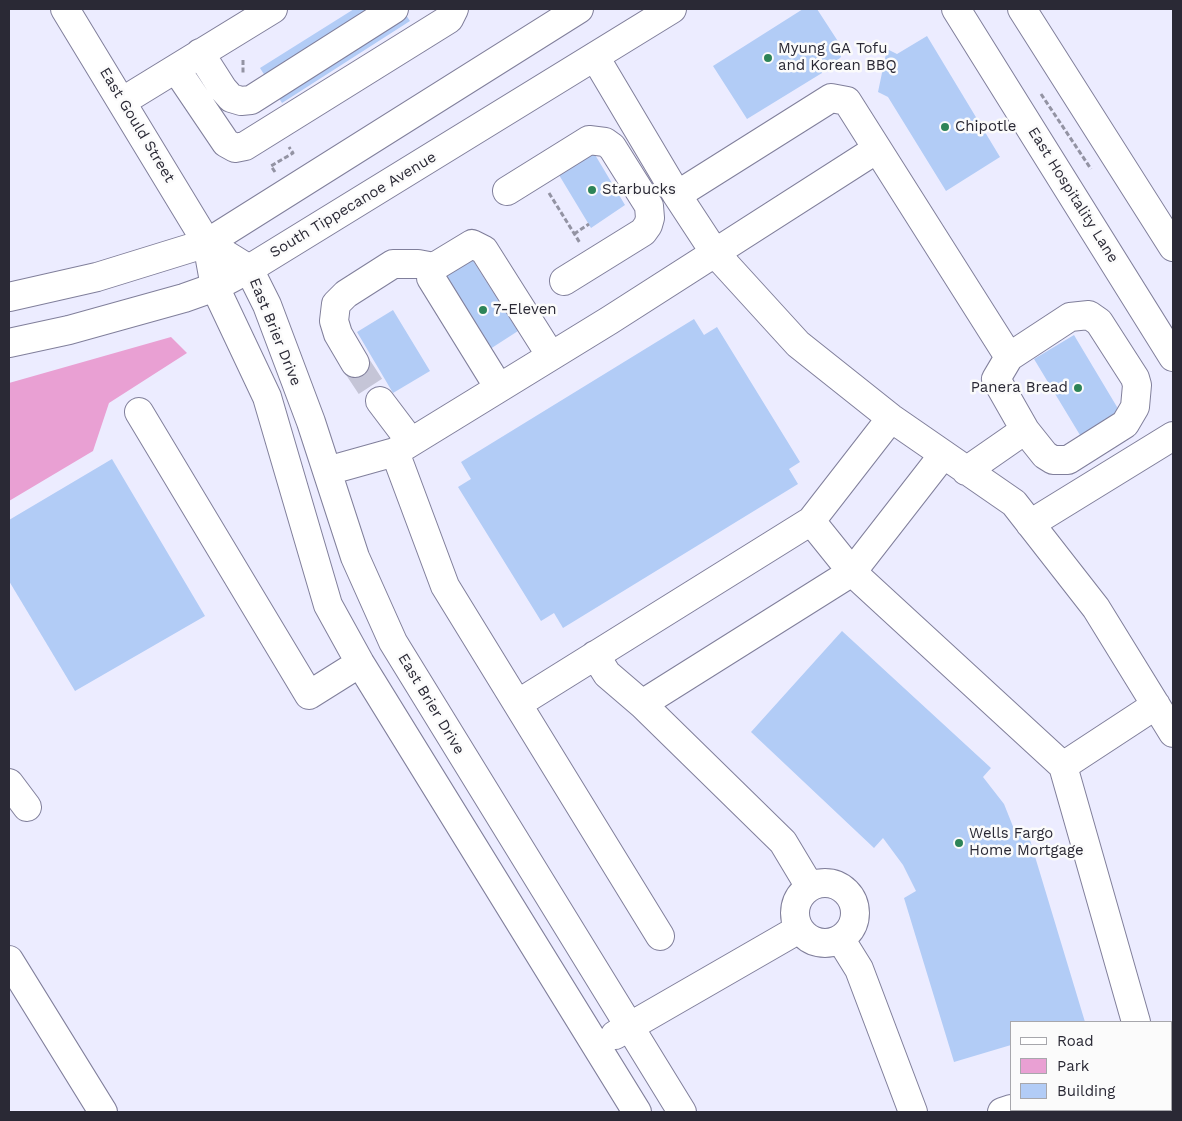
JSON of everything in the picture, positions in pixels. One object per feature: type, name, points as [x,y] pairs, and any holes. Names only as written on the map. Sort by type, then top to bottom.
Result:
[{"type":"street","name":"East Gould Street","points":[[65,9],[123,101],[207,243]]},
{"type":"street","points":[[123,101],[273,9]]},
{"type":"street","points":[[200,53],[231,98],[241,101],[251,100],[394,9]]},
{"type":"street","points":[[176,69],[226,143],[235,148],[245,146],[449,19],[454,9]]},
{"type":"street","points":[[9,297],[97,277],[207,243],[551,16],[579,9]]},
{"type":"street","name":"South Tippecanoe Avenue","points":[[9,342],[69,330],[184,298],[216,287],[249,269],[672,9]]},
{"type":"street","name":"East Hospitality Lane","points":[[956,9],[1173,356]]},
{"type":"street","points":[[1022,9],[1173,247]]},
{"type":"street","points":[[595,57],[677,195],[715,253],[798,344],[891,418],[1014,504],[1096,608],[1173,732]]},
{"type":"street","points":[[677,195],[831,98],[847,101],[1009,357]]},
{"type":"street","points":[[507,191],[589,140],[605,142],[612,147],[649,206],[650,218],[643,232],[564,281]]},
{"type":"street","points":[[327,472],[403,447],[715,253],[877,148]]},
{"type":"street","points":[[207,243],[216,287],[267,397],[328,606],[360,663],[637,1112]]},
{"type":"street","name":"East Brier Drive","points":[[207,243],[249,269],[270,314],[311,422],[356,557],[393,642],[682,1112]]},
{"type":"street","points":[[355,363],[338,334],[334,321],[336,304],[346,294],[393,264],[418,264],[434,267],[472,244],[484,250],[551,356]]},
{"type":"street","points":[[434,267],[431,278],[499,388]]},
{"type":"street","points":[[1089,316],[1099,322],[1136,378],[1134,407],[1125,424],[1068,460],[1053,460],[1045,455],[1025,430],[996,379],[1009,357],[1070,317],[1089,316]]},
{"type":"street","points":[[380,401],[403,447],[445,586],[519,703],[660,936]]},
{"type":"street","points":[[139,412],[309,695],[360,663]]},
{"type":"street","points":[[519,703],[811,521],[891,418]]},
{"type":"street","points":[[966,471],[1025,430]]},
{"type":"street","points":[[1030,524],[1173,436]]},
{"type":"street","points":[[642,704],[852,572],[943,455]]},
{"type":"street","points":[[811,521],[852,572],[1063,766],[1136,1021]]},
{"type":"street","points":[[595,656],[607,674],[642,704],[783,842],[810,887]]},
{"type":"street","points":[[1063,766],[1156,705]]},
{"type":"street","points":[[9,783],[27,807]]},
{"type":"street","points":[[821,883],[833,883],[844,889],[852,898],[856,909],[855,921],[850,932],[841,940],[830,944],[818,943],[807,938],[799,929],[795,917],[795,905],[801,894],[810,887],[821,883]]},
{"type":"street","points":[[596,1046],[799,929]]},
{"type":"street","points":[[841,940],[859,969],[913,1112]]},
{"type":"street","points":[[13,976],[103,1112]]},
{"type":"path","points":[[1039,91],[1091,169]]},
{"type":"path","points":[[536,172],[592,263]]},
{"type":"path","points":[[574,234],[589,224]]},
{"type":"green space","points":[[171,337],[187,353],[109,403],[93,451],[9,501],[9,383]]},
{"type":"building","points":[[354,9],[402,9],[410,21],[282,103],[260,68]]},
{"type":"building","points":[[803,9],[817,9],[841,46],[841,57],[832,65],[820,64],[818,66],[822,73],[747,119],[713,66]]},
{"type":"building","name":"Chipotle","points":[[927,36],[1000,157],[946,191],[888,97],[878,92],[887,49],[897,54]]},
{"type":"building","name":"Starbucks","points":[[594,153],[625,205],[591,228],[559,175]]},
{"type":"building","points":[[472,259],[518,331],[487,351],[441,279]]},
{"type":"building","points":[[393,310],[430,371],[393,393],[357,332]]},
{"type":"building","points":[[694,319],[704,335],[717,327],[800,462],[789,469],[798,484],[563,628],[554,613],[541,621],[458,487],[471,479],[461,462]]},
{"type":"building","name":"Panera Bread","points":[[1074,335],[1123,417],[1083,440],[1034,359]]},
{"type":"building","points":[[112,459],[205,616],[75,691],[9,581],[9,520]]},
{"type":"building","name":"Wells Fargo Home Mortgage","points":[[842,631],[991,768],[983,777],[1004,804],[1016,834],[1027,830],[1085,1021],[1010,1021],[1010,1045],[954,1062],[904,898],[916,891],[903,865],[883,838],[874,848],[751,732]]},
{"type":"tunnel","points":[[355,363],[380,401]]},
{"type":"place","name":"Myung GA Tofu and Korean BBQ","points":[[768,58]]},
{"type":"place","name":"Chipotle","points":[[945,127]]},
{"type":"place","name":"Starbucks","points":[[592,190]]},
{"type":"place","name":"7-Eleven","points":[[483,310]]},
{"type":"place","name":"Panera Bread","points":[[1078,388]]},
{"type":"place","name":"Wells Fargo Home Mortgage","points":[[959,843]]}]
